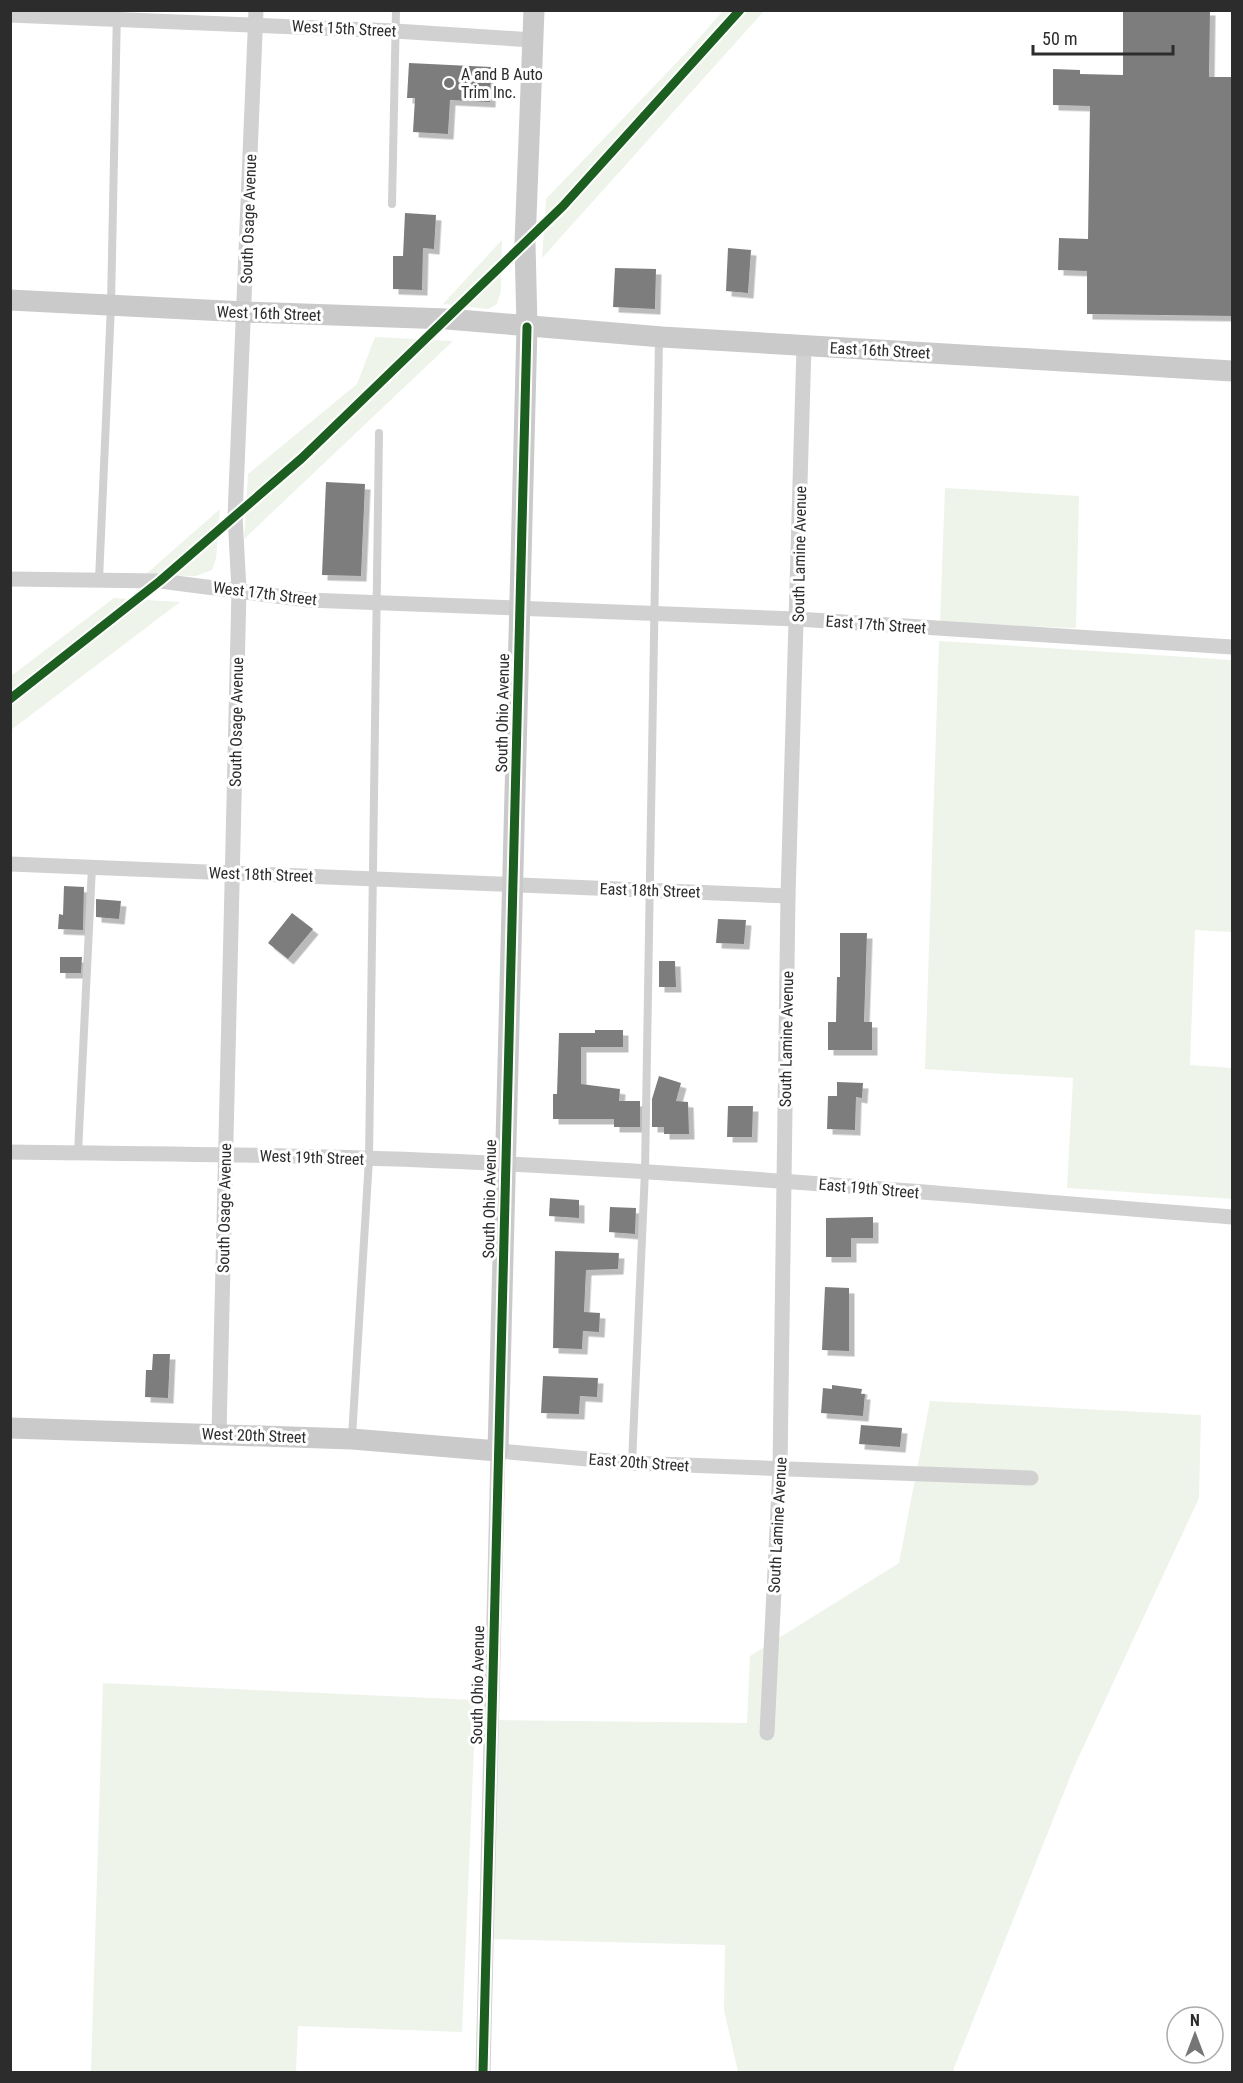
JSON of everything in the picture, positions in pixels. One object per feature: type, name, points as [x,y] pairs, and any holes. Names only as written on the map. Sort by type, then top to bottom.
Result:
[{"type":"street","name":"South Ohio Avenue","points":[[483,2073],[527,327],[525,243],[534,10]]},
{"type":"street","name":"West 15th Street","points":[[10,15],[117,14],[256,17],[395,31],[534,40]]},
{"type":"street","name":"South Osage Avenue","points":[[219,1434],[239,590],[236,516],[256,17]]},
{"type":"street","name":"West 16th Street","points":[[10,300],[447,319],[527,327]]},
{"type":"street","name":"East 16th Street","points":[[527,327],[1233,371]]},
{"type":"street","name":"South Lamine Avenue","points":[[767,1733],[780,1468],[788,896],[804,346]]},
{"type":"street","name":"West 17th Street","points":[[10,579],[160,581],[308,600],[519,608]]},
{"type":"street","name":"East 17th Street","points":[[519,608],[797,619],[1233,647]]},
{"type":"street","name":"West 18th Street","points":[[10,864],[512,884]]},
{"type":"street","name":"East 18th Street","points":[[512,884],[788,896]]},
{"type":"street","name":"West 19th Street","points":[[10,1152],[226,1155],[505,1164]]},
{"type":"street","name":"East 19th Street","points":[[505,1164],[783,1181],[1233,1217]]},
{"type":"street","name":"West 20th Street","points":[[10,1428],[352,1438],[498,1450]]},
{"type":"street","name":"East 20th Street","points":[[498,1450],[632,1463],[1031,1478]]},
{"type":"lane","points":[[392,204],[396,10]]},
{"type":"lane","points":[[99,580],[111,305],[117,14]]},
{"type":"lane","points":[[632,1463],[645,1171],[659,337]]},
{"type":"lane","points":[[352,1438],[369,1159],[379,433]]},
{"type":"lane","points":[[78,1153],[92,867]]},
{"type":"shaded area","points":[[723,11],[764,11],[542,258],[546,199],[686,53]]},
{"type":"shaded area","points":[[502,240],[501,291],[497,304],[488,309],[443,304]]},
{"type":"shaded area","points":[[375,337],[453,341],[244,539],[248,474],[357,384]]},
{"type":"shaded area","points":[[945,488],[1079,496],[1076,628],[940,623]]},
{"type":"shaded area","points":[[220,509],[216,559],[212,570],[196,576],[145,575]]},
{"type":"shaded area","points":[[114,598],[180,602],[11,730],[11,676]]},
{"type":"shaded area","points":[[939,641],[1232,660],[1232,932],[1195,930],[1190,1065],[1232,1068],[1232,1199],[1067,1188],[1073,1078],[925,1069]]},
{"type":"shaded area","points":[[930,1401],[1201,1415],[1199,1498],[1074,1767],[954,2072],[738,2072],[724,2010],[725,1945],[487,1939],[490,1720],[747,1723],[750,1656],[899,1563]]},
{"type":"shaded area","points":[[103,1683],[476,1700],[462,2032],[298,2026],[296,2072],[91,2072]]},
{"type":"building","points":[[1123,10],[1210,10],[1209,77],[1233,77],[1233,316],[1087,314],[1087,271],[1058,270],[1059,238],[1088,239],[1090,106],[1053,105],[1053,69],[1080,70],[1080,74],[1123,75]]},
{"type":"building","name":"A and B Auto Trim Inc.","points":[[409,63],[491,67],[490,102],[450,100],[448,134],[413,132],[415,98],[407,98]]},
{"type":"building","points":[[405,213],[436,215],[434,249],[423,248],[422,290],[393,289],[393,256],[403,256]]},
{"type":"building","points":[[728,248],[751,250],[748,293],[726,291]]},
{"type":"building","points":[[615,268],[656,269],[655,309],[613,307]]},
{"type":"building","points":[[326,482],[365,484],[361,576],[322,575]]},
{"type":"building","points":[[64,886],[84,887],[83,930],[58,929],[59,914],[63,915]]},
{"type":"building","points":[[96,899],[121,901],[119,919],[96,917]]},
{"type":"building","points":[[292,913],[313,929],[288,959],[268,943]]},
{"type":"building","points":[[718,919],[746,920],[744,944],[716,943]]},
{"type":"building","points":[[840,933],[867,933],[864,1022],[872,1022],[872,1050],[828,1050],[828,1022],[836,1022],[837,977],[840,977]]},
{"type":"building","points":[[60,957],[82,957],[81,973],[60,973]]},
{"type":"building","points":[[659,961],[675,961],[676,987],[659,987]]},
{"type":"building","points":[[595,1030],[623,1030],[623,1047],[581,1047],[581,1084],[620,1089],[619,1101],[640,1101],[640,1127],[614,1127],[614,1119],[553,1119],[553,1094],[557,1094],[559,1033],[595,1033]]},
{"type":"building","points":[[659,1076],[681,1083],[676,1101],[688,1102],[689,1134],[664,1134],[664,1127],[652,1127],[652,1099]]},
{"type":"building","points":[[837,1082],[863,1083],[862,1098],[856,1097],[855,1130],[827,1129],[828,1096],[837,1096]]},
{"type":"building","points":[[728,1106],[753,1106],[752,1137],[727,1137]]},
{"type":"building","points":[[550,1198],[579,1200],[579,1218],[549,1216]]},
{"type":"building","points":[[610,1207],[636,1208],[635,1234],[609,1232]]},
{"type":"building","points":[[873,1217],[873,1238],[851,1238],[851,1257],[826,1257],[826,1218]]},
{"type":"building","points":[[555,1251],[619,1253],[618,1269],[586,1270],[584,1312],[600,1313],[599,1332],[583,1331],[582,1349],[553,1348]]},
{"type":"building","points":[[825,1287],[849,1288],[849,1351],[822,1350]]},
{"type":"building","points":[[153,1354],[170,1354],[168,1398],[145,1397],[146,1370],[152,1370]]},
{"type":"building","points":[[543,1376],[598,1378],[597,1397],[580,1396],[579,1414],[541,1413]]},
{"type":"building","points":[[832,1385],[862,1389],[861,1394],[865,1394],[863,1416],[821,1413],[823,1388],[832,1389]]},
{"type":"building","points":[[861,1425],[902,1428],[900,1447],[859,1444]]},
{"type":"cycle path","points":[[10,699],[160,581],[302,458],[563,206],[740,10]]},
{"type":"cycle path","points":[[483,2072],[527,327]]},
{"type":"place","name":"A and B Auto Trim Inc.","points":[[449,83]]}]
